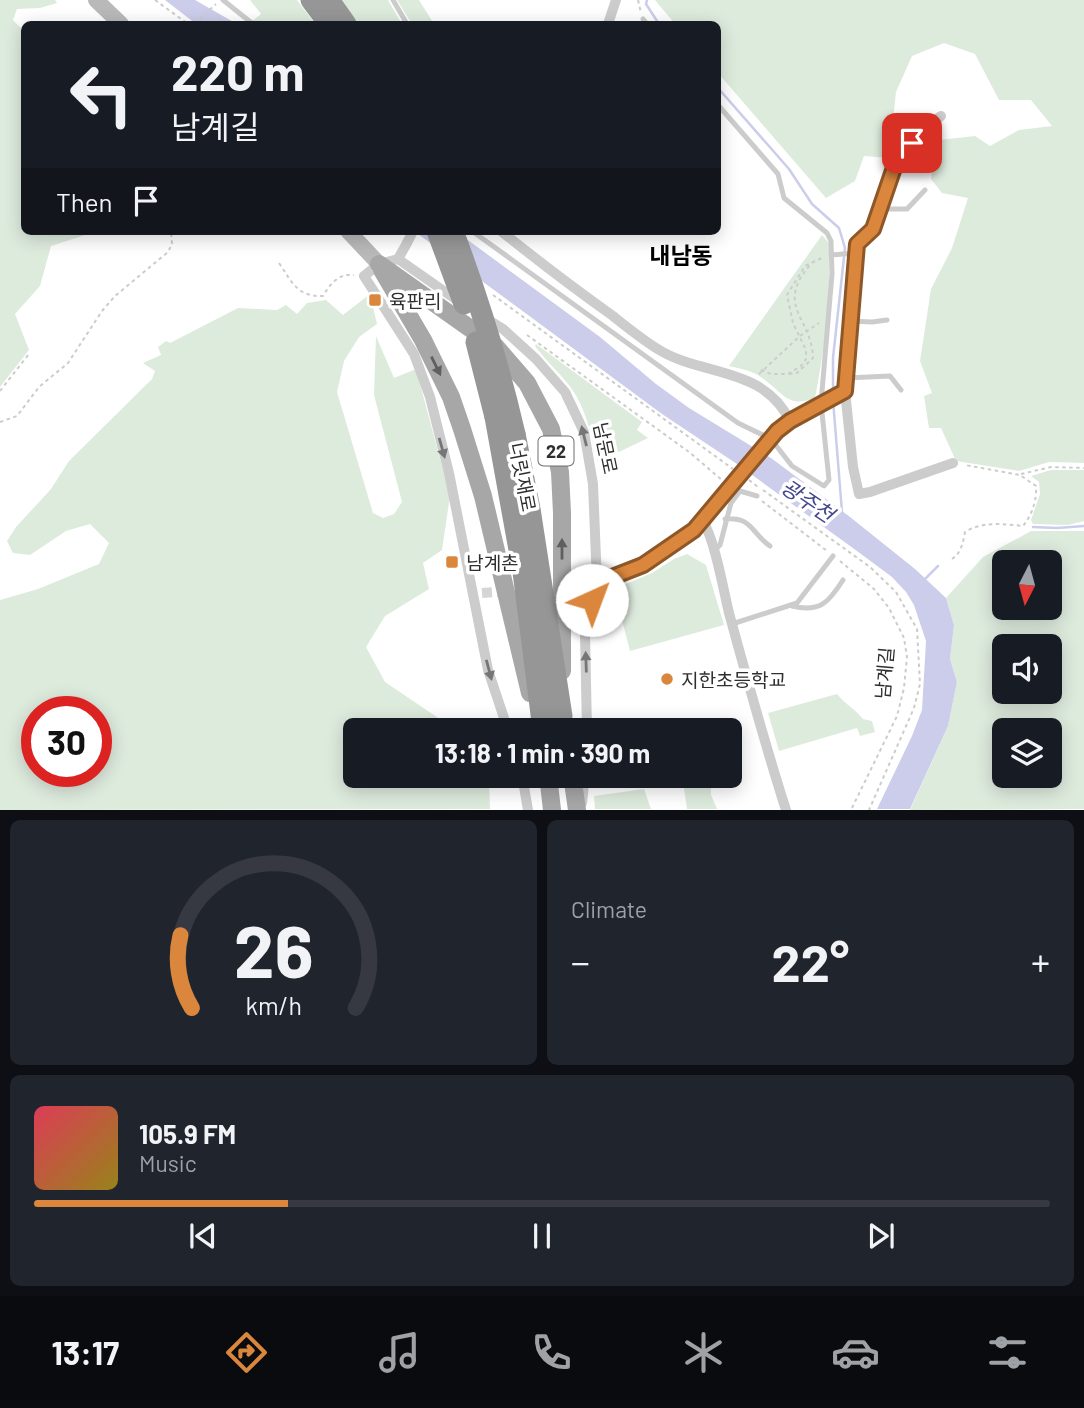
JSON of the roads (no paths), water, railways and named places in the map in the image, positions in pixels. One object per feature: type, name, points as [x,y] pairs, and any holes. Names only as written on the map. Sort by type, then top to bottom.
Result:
[{"type":"highway","points":[[312,0],[327,21]]},
{"type":"highway","points":[[329,0],[344,21]]},
{"type":"highway","name":"너릿재로","points":[[438,235],[469,318],[495,417],[523,572],[540,718]]},
{"type":"highway","name":"너릿재로","points":[[454,235],[503,385],[530,509],[563,718]]},
{"type":"main road","name":"22","points":[[379,264],[495,346],[527,383],[551,429],[560,472],[562,513],[564,718]]},
{"type":"main road","points":[[379,264],[423,340],[451,397],[463,429],[483,496],[538,718]]},
{"type":"main road","points":[[549,788],[552,810]]},
{"type":"main road","points":[[575,788],[579,810]]},
{"type":"street","points":[[96,0],[118,21]]},
{"type":"street","points":[[609,21],[616,0]]},
{"type":"street","points":[[941,116],[926,126],[897,159],[873,229],[857,244],[853,253],[842,392],[859,494],[953,463]]},
{"type":"street","points":[[352,235],[379,264]]},
{"type":"street","points":[[412,235],[398,259],[379,264],[364,276],[414,354],[430,397],[449,473],[466,569],[478,594],[488,670],[504,718]]},
{"type":"street","points":[[506,235],[660,351],[684,362],[737,375],[776,400],[790,421]]},
{"type":"street","name":"남문로","points":[[398,259],[503,329],[536,359],[565,392],[584,432],[593,484],[597,583],[585,634],[587,718]]},
{"type":"street","points":[[579,586],[597,583],[643,565],[685,537],[703,521],[769,441],[790,421],[842,392]]},
{"type":"street","points":[[703,521],[710,534],[732,624],[786,810]]},
{"type":"street","points":[[524,788],[528,810]]},
{"type":"street","points":[[579,810],[583,788]]},
{"type":"lane","points":[[393,0],[405,21]]},
{"type":"lane","points":[[221,1],[249,21]]},
{"type":"lane","points":[[478,235],[738,422],[769,441],[792,466],[824,486],[829,480],[824,401],[827,318],[833,255],[831,241],[827,233],[784,198],[778,174],[721,108]]},
{"type":"lane","points":[[881,209],[907,209],[925,190]]},
{"type":"lane","points":[[833,255],[853,253]]},
{"type":"lane","points":[[849,321],[887,320]]},
{"type":"lane","points":[[845,378],[890,376],[901,390]]},
{"type":"lane","points":[[713,552],[720,545],[725,519],[731,503],[740,491],[757,496]]},
{"type":"lane","points":[[725,519],[740,518],[770,546]]},
{"type":"lane","points":[[732,624],[792,606],[802,598],[833,556]]},
{"type":"lane","points":[[792,606],[802,609],[815,607],[830,600],[843,580]]},
{"type":"water","points":[[165,0],[195,0],[232,21],[192,21]]},
{"type":"water","name":"광주천","points":[[419,235],[461,235],[600,337],[689,408],[771,458],[850,517],[915,569],[946,598],[954,625],[950,659],[957,682],[948,726],[910,809],[877,809],[922,710],[926,641],[914,605],[906,592],[892,577],[857,551],[737,464],[662,414]]},
{"type":"waterway","points":[[647,0],[646,4],[657,21]]},
{"type":"waterway","points":[[721,91],[789,169],[812,204],[839,228],[845,248],[833,358],[833,394]]},
{"type":"waterway","name":"광주천","points":[[833,400],[842,512]]},
{"type":"waterway","points":[[1033,527],[1084,526]]},
{"type":"waterway","points":[[923,581],[938,566]]},
{"type":"tunnel","points":[[482,593],[511,591]]},
{"type":"place","name":"육판리","points":[[375,300]]},
{"type":"place","name":"남계촌","points":[[452,562]]},
{"type":"place","name":"지한초등학교","points":[[667,679]]},
{"type":"district","name":"내남동","points":[[681,255]]}]
